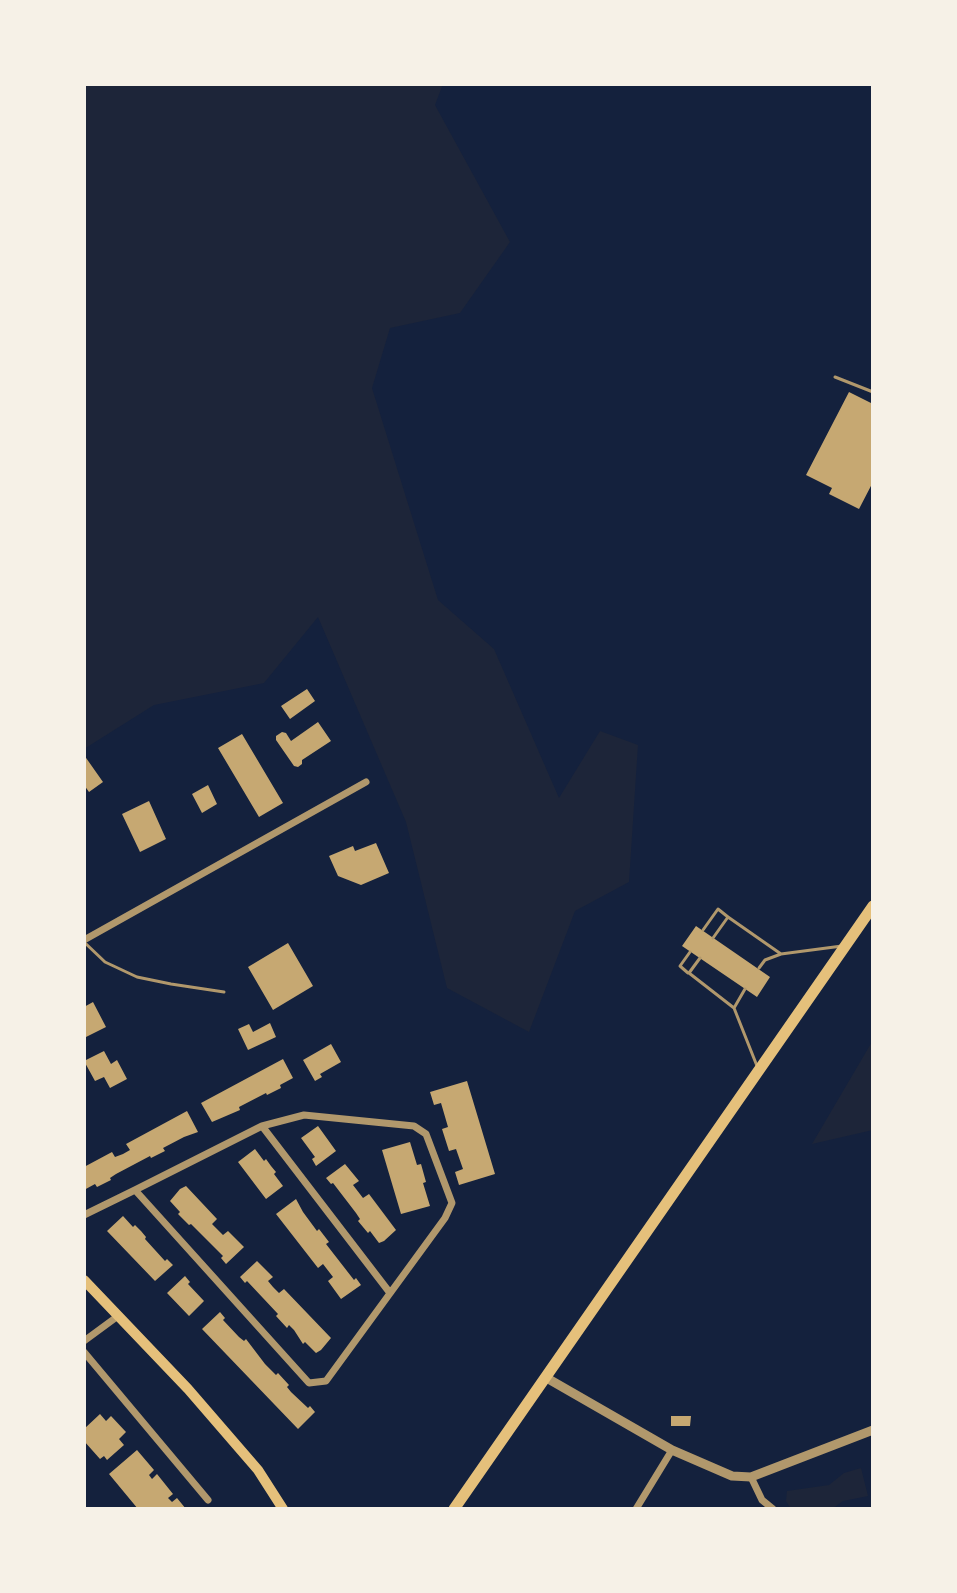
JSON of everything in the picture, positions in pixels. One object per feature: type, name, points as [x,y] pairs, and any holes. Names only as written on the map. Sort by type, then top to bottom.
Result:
[{"type":"main road","points":[[454,1509],[873,906]]},
{"type":"main road","points":[[84,1280],[188,1389],[258,1470],[283,1509]]},
{"type":"street","points":[[84,941],[366,782]]},
{"type":"street","points":[[84,1215],[262,1126],[304,1115],[414,1126],[426,1134],[452,1203],[445,1218],[326,1381],[309,1383],[135,1190]]},
{"type":"street","points":[[262,1126],[390,1293]]},
{"type":"street","points":[[84,1341],[118,1316]]},
{"type":"street","points":[[84,1352],[208,1500]]},
{"type":"street","points":[[545,1377],[672,1450],[732,1476],[751,1477],[873,1430]]},
{"type":"street","points":[[636,1509],[672,1450]]},
{"type":"street","points":[[751,1477],[762,1500],[773,1509]]},
{"type":"lane","points":[[835,377],[873,392]]},
{"type":"lane","points":[[703,930],[718,909],[781,954]]},
{"type":"lane","points":[[713,938],[728,917]]},
{"type":"lane","points":[[84,941],[105,962],[137,977],[224,992]]},
{"type":"lane","points":[[759,968],[765,960],[781,954],[845,945]]},
{"type":"lane","points":[[690,952],[680,966],[734,1008],[759,1068]]},
{"type":"lane","points":[[689,973],[700,958]]},
{"type":"lane","points":[[734,1008],[745,989]]},
{"type":"shaded area","points":[[84,84],[443,84],[435,105],[510,242],[460,313],[390,328],[372,388],[438,600],[494,649],[559,798],[600,731],[638,745],[629,882],[575,911],[529,1032],[447,988],[406,822],[318,617],[264,683],[154,705],[84,749]]},
{"type":"shaded area","points":[[873,1040],[873,1130],[812,1144]]},
{"type":"shaded area","points":[[861,1468],[868,1496],[843,1501],[832,1509],[791,1509],[786,1501],[787,1491],[829,1485],[844,1473]]},
{"type":"building","points":[[849,392],[873,404],[873,482],[859,509],[829,494],[832,488],[806,475]]},
{"type":"building","points":[[307,689],[315,701],[290,719],[281,706]]},
{"type":"building","points":[[318,722],[331,741],[302,760],[298,767],[294,766],[276,736],[286,733],[291,741]]},
{"type":"building","points":[[242,734],[283,803],[259,817],[218,748]]},
{"type":"building","points":[[84,755],[103,782],[89,792],[84,785]]},
{"type":"building","points":[[208,785],[217,804],[202,813],[192,794]]},
{"type":"building","points":[[149,801],[166,839],[140,852],[122,814]]},
{"type":"building","points":[[376,843],[389,873],[361,885],[338,876],[329,856],[353,846],[355,851]]},
{"type":"building","points":[[696,926],[770,977],[757,997],[682,946]]},
{"type":"building","points":[[288,943],[313,986],[273,1010],[248,967]]},
{"type":"building","points":[[93,1002],[106,1027],[84,1038],[84,1007]]},
{"type":"building","points":[[270,1023],[276,1037],[248,1050],[238,1029],[249,1024],[253,1032]]},
{"type":"building","points":[[331,1044],[341,1062],[320,1074],[322,1077],[315,1081],[303,1060]]},
{"type":"building","points":[[104,1051],[111,1064],[117,1060],[127,1079],[110,1088],[104,1077],[95,1081],[84,1061]]},
{"type":"building","points":[[283,1059],[293,1078],[280,1085],[281,1088],[212,1122],[201,1103]]},
{"type":"building","points":[[467,1081],[495,1174],[459,1185],[455,1172],[463,1169],[456,1149],[449,1151],[442,1129],[448,1127],[441,1103],[434,1105],[430,1092]]},
{"type":"building","points":[[187,1111],[198,1132],[163,1148],[165,1151],[116,1174],[111,1180],[84,1190],[84,1167],[112,1152],[115,1157],[123,1154],[130,1150],[126,1144]]},
{"type":"building","points":[[318,1126],[336,1151],[316,1166],[312,1159],[315,1157],[301,1138]]},
{"type":"building","points":[[410,1142],[417,1165],[421,1164],[430,1206],[401,1214],[382,1150]]},
{"type":"building","points":[[255,1149],[276,1172],[274,1174],[283,1186],[266,1199],[238,1162]]},
{"type":"building","points":[[345,1164],[359,1181],[353,1185],[363,1198],[369,1194],[396,1230],[384,1241],[379,1243],[370,1231],[368,1233],[358,1221],[360,1219],[356,1213],[326,1178]]},
{"type":"building","points":[[186,1186],[217,1219],[212,1224],[223,1235],[228,1231],[244,1247],[226,1264],[221,1258],[223,1256],[178,1214],[180,1212],[170,1201]]},
{"type":"building","points":[[296,1199],[317,1231],[319,1229],[329,1242],[326,1244],[361,1285],[341,1299],[328,1281],[333,1277],[323,1264],[318,1268],[276,1214]]},
{"type":"building","points":[[123,1216],[141,1231],[165,1261],[167,1259],[173,1265],[155,1281],[107,1231]]},
{"type":"building","points":[[257,1261],[273,1277],[268,1281],[273,1287],[279,1293],[284,1289],[331,1338],[321,1350],[316,1353],[305,1342],[303,1344],[294,1330],[289,1325],[287,1328],[276,1316],[278,1314],[240,1277]]},
{"type":"building","points":[[185,1276],[190,1282],[188,1284],[204,1301],[189,1316],[167,1293]]},
{"type":"building","points":[[220,1312],[225,1318],[223,1320],[239,1337],[244,1341],[246,1339],[265,1364],[289,1385],[287,1387],[291,1392],[315,1412],[298,1429],[202,1329]]},
{"type":"building","points":[[100,1414],[106,1421],[111,1416],[126,1432],[119,1439],[124,1445],[107,1460],[104,1456],[100,1459],[84,1441],[84,1429]]},
{"type":"building","points":[[671,1416],[691,1416],[690,1426],[671,1426]]},
{"type":"building","points":[[137,1450],[154,1470],[149,1475],[152,1479],[157,1474],[173,1494],[168,1498],[172,1502],[177,1498],[186,1509],[138,1509],[109,1474]]}]
